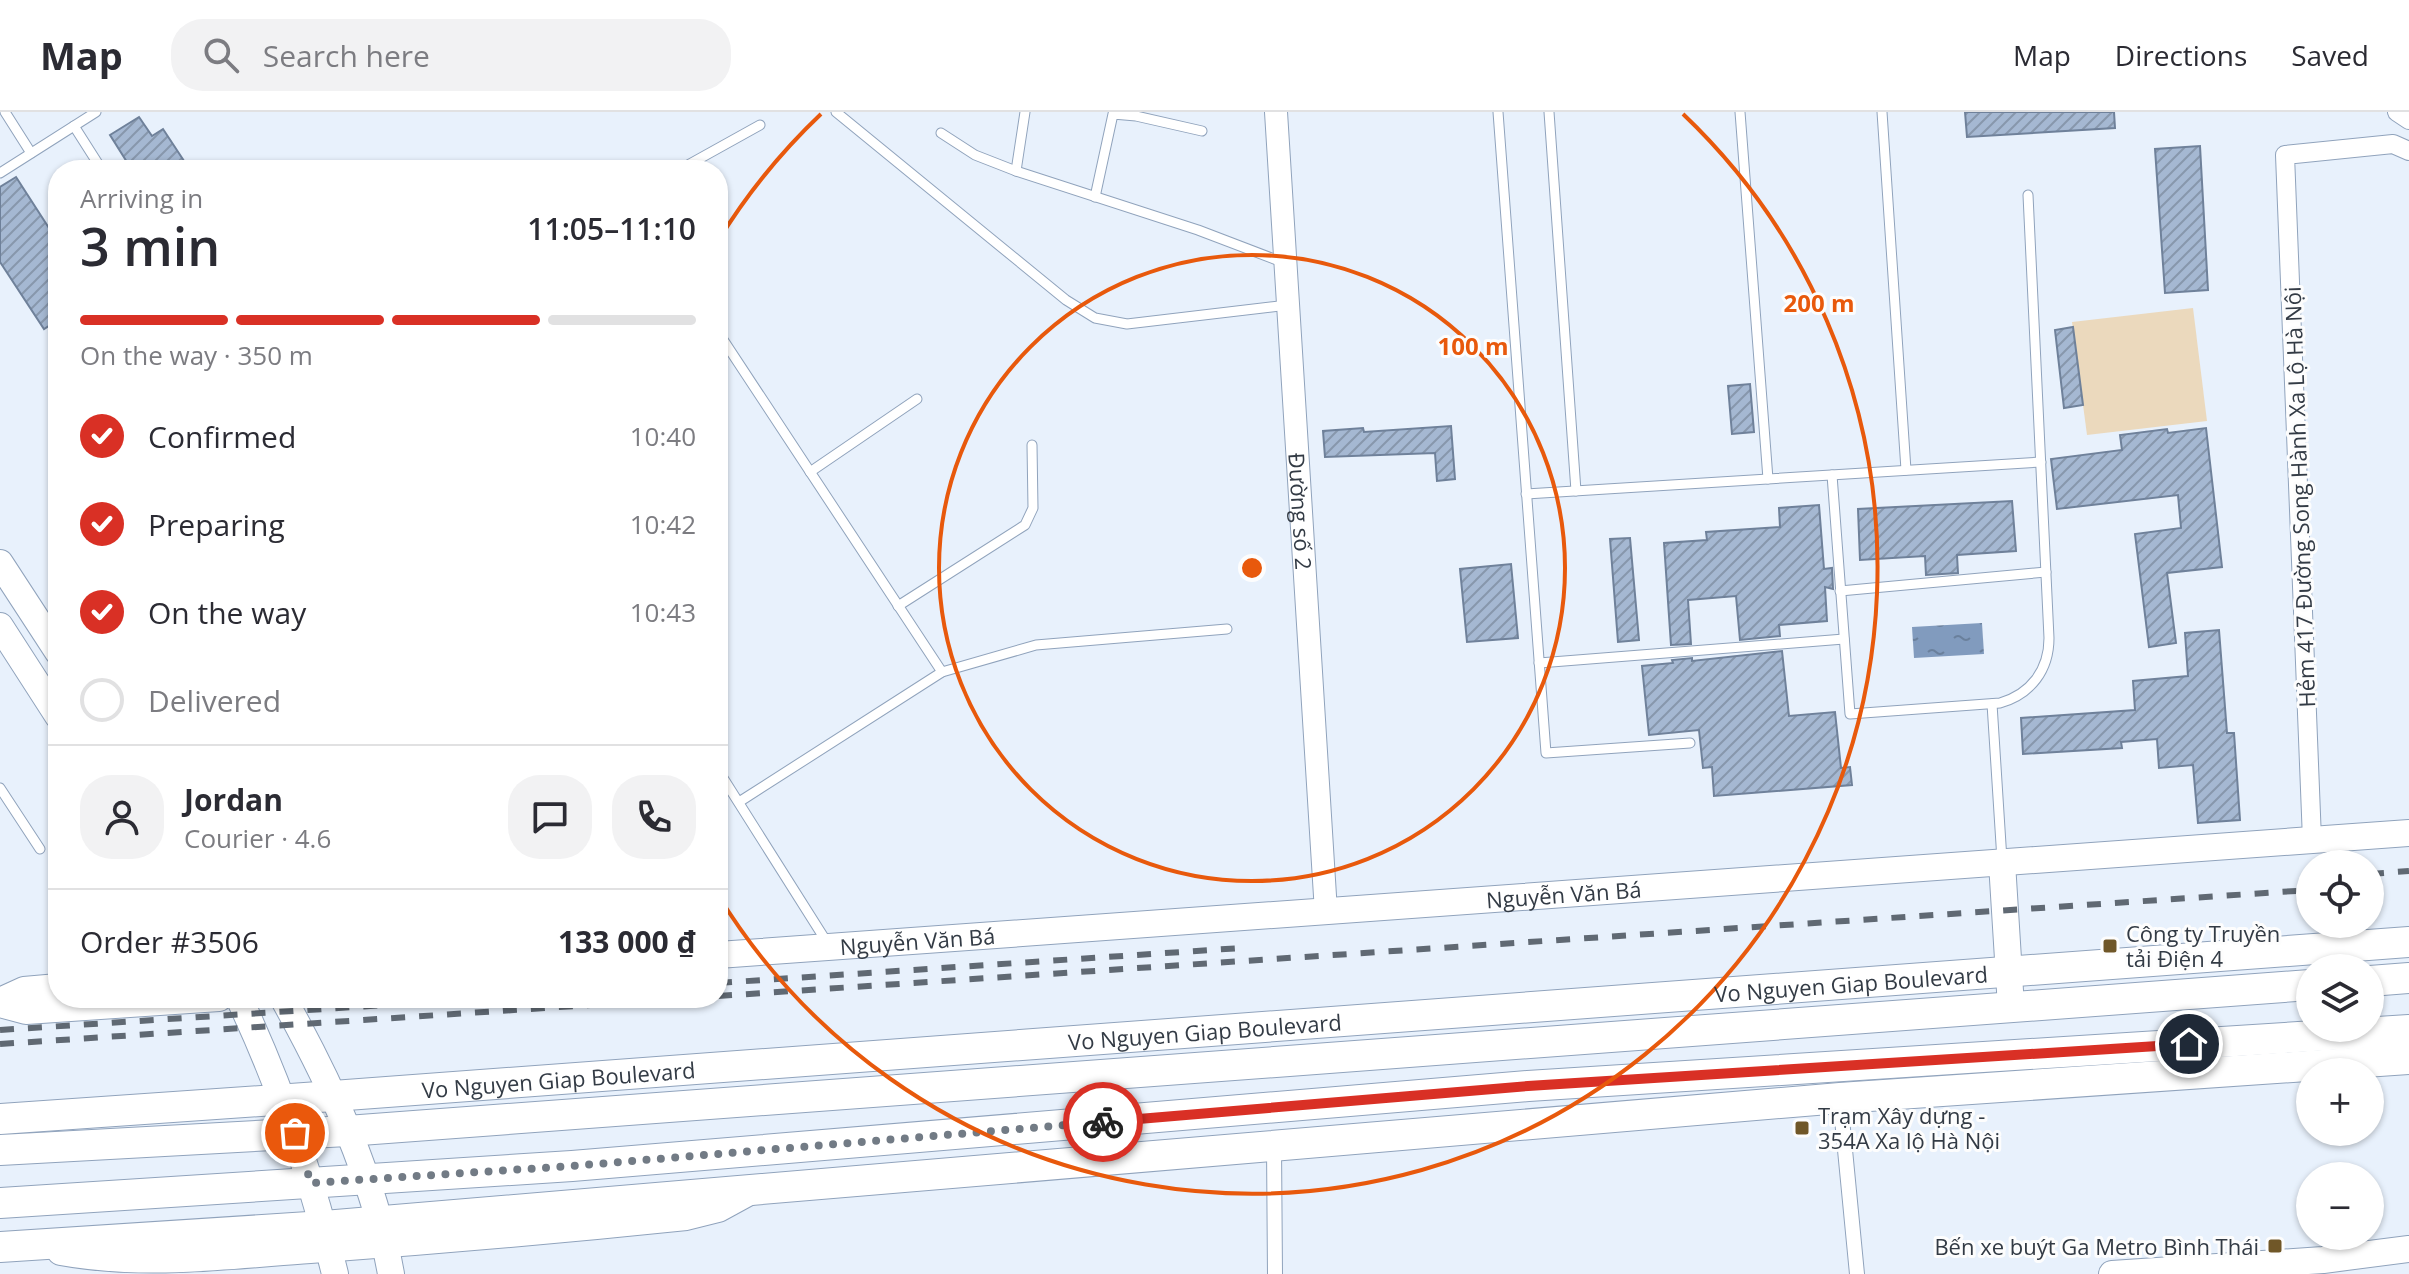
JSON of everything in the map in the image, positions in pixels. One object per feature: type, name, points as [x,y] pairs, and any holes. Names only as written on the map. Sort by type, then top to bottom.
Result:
[{"type":"highway","name":"Vo Nguyen Giap Boulevard","points":[[0,1119],[2409,942]]},
{"type":"highway","points":[[2384,980],[2409,978]]},
{"type":"highway","name":"Vo Nguyen Giap Boulevard","points":[[0,1150],[347,1131],[2296,986]]},
{"type":"highway","points":[[0,1203],[512,1170],[1528,1086],[2409,1030]]},
{"type":"highway","points":[[0,1247],[329,1249],[383,1232],[585,1203],[1840,1098],[2409,1059]]},
{"type":"highway","points":[[512,1170],[585,1203]]},
{"type":"highway","points":[[383,1232],[417,1176]]},
{"type":"main road","points":[[0,563],[48,637]]},
{"type":"main road","points":[[0,626],[48,700]]},
{"type":"main road","name":"Nguyễn Văn Bá","points":[[728,954],[2409,833]]},
{"type":"main road","points":[[2002,863],[2011,1007]]},
{"type":"main road","points":[[0,1003],[24,990],[48,988]]},
{"type":"main road","points":[[0,1003],[26,1011],[71,1008]]},
{"type":"main road","points":[[243,1008],[283,1098],[329,1249]]},
{"type":"main road","points":[[288,1008],[333,1096],[367,1180],[383,1232],[391,1274]]},
{"type":"main road","points":[[383,1232],[463,1239],[686,1216],[718,1208],[752,1189]]},
{"type":"main road","points":[[2128,1273],[2326,1264],[2409,1249]]},
{"type":"street","name":"Đường số 2","points":[[1276,112],[1326,912]]},
{"type":"street","points":[[2397,112],[2409,120]]},
{"type":"street","name":"Hẻm 417 Đường Song Hành Xa Lộ Hà Nội","points":[[2312,840],[2285,155],[2393,144],[2409,151]]},
{"type":"street","points":[[1840,1098],[1857,1274]]},
{"type":"street","points":[[1274,1147],[1275,1274]]},
{"type":"lane","points":[[5,112],[31,153]]},
{"type":"lane","points":[[0,173],[96,112]]},
{"type":"lane","points":[[836,112],[1066,300],[1095,318],[1127,324],[1288,305]]},
{"type":"lane","points":[[1016,171],[1025,112]]},
{"type":"lane","points":[[1498,112],[1546,753],[1690,743]]},
{"type":"lane","points":[[1549,112],[1576,491]]},
{"type":"lane","points":[[1740,112],[1768,479]]},
{"type":"lane","points":[[1882,112],[1906,470]]},
{"type":"lane","points":[[1095,197],[1113,114],[1202,131]]},
{"type":"lane","points":[[697,160],[760,125]]},
{"type":"lane","points":[[74,126],[96,160]]},
{"type":"lane","points":[[941,133],[975,155],[1016,171],[1198,230],[1278,258],[1285,264]]},
{"type":"lane","points":[[1832,475],[1850,714],[1992,704],[2020,695],[2037,680],[2049,649],[2028,195]]},
{"type":"lane","points":[[728,347],[942,672]]},
{"type":"lane","points":[[810,472],[917,399]]},
{"type":"lane","points":[[898,606],[1025,525],[1033,508],[1032,445]]},
{"type":"lane","points":[[1526,494],[2041,462]]},
{"type":"lane","points":[[1840,591],[2046,572]]},
{"type":"lane","points":[[739,802],[942,672],[1036,645],[1227,629]]},
{"type":"lane","points":[[1539,663],[1844,639]]},
{"type":"lane","points":[[1992,704],[2002,863]]},
{"type":"lane","points":[[728,785],[830,947]]},
{"type":"lane","points":[[0,788],[40,849]]},
{"type":"shaded area","points":[[2193,308],[2207,421],[2087,435],[2072,322]]},
{"type":"water","points":[[1982,623],[1984,654],[1914,658],[1912,627]]},
{"type":"building","points":[[1965,112],[2114,112],[2115,128],[1967,137]]},
{"type":"building","points":[[139,117],[152,136],[163,129],[183,160],[126,160],[110,135]]},
{"type":"building","points":[[2200,146],[2208,290],[2165,293],[2155,149]]},
{"type":"building","points":[[16,177],[48,227],[48,326],[44,329],[0,262],[0,187]]},
{"type":"building","points":[[2073,327],[2083,405],[2064,408],[2055,330]]},
{"type":"building","points":[[1750,384],[1754,432],[1732,434],[1728,386]]},
{"type":"building","points":[[1451,426],[1455,479],[1437,481],[1435,453],[1325,457],[1323,431],[1363,428],[1364,432]]},
{"type":"building","points":[[2206,428],[2222,567],[2167,573],[2176,643],[2149,647],[2135,534],[2181,528],[2178,495],[2057,509],[2051,459],[2122,450],[2120,435]]},
{"type":"building","points":[[2012,501],[2016,551],[1957,555],[1958,573],[1926,575],[1925,556],[1860,560],[1858,509]]},
{"type":"building","points":[[1819,505],[1824,569],[1832,568],[1833,589],[1825,587],[1827,621],[1779,625],[1780,636],[1740,640],[1736,596],[1688,600],[1691,644],[1671,645],[1664,543],[1707,540],[1706,532],[1780,527],[1779,508]]},
{"type":"building","points":[[1630,538],[1639,640],[1618,642],[1610,539]]},
{"type":"building","points":[[1511,564],[1518,638],[1467,642],[1460,569]]},
{"type":"building","points":[[2219,630],[2227,733],[2234,733],[2240,820],[2198,823],[2193,765],[2159,768],[2157,739],[2121,742],[2122,748],[2023,754],[2021,718],[2135,710],[2133,681],[2188,676],[2185,633]]},
{"type":"building","points":[[1782,651],[1789,716],[1835,712],[1841,768],[1850,767],[1852,785],[1714,796],[1712,767],[1703,768],[1699,730],[1649,735],[1642,666],[1673,663],[1672,660],[1692,658],[1692,661]]},
{"type":"railway","points":[[2384,873],[2409,871]]},
{"type":"railway","points":[[728,995],[2296,891]]},
{"type":"railway","points":[[728,982],[1241,948]]},
{"type":"railway","points":[[0,1030],[339,1008]]},
{"type":"railway","points":[[0,1044],[545,1008]]},
{"type":"way so far","points":[[295,1133],[311,1183],[572,1166],[1103,1122]]},
{"type":"place","name":"Công ty Truyền tải Điện 4","points":[[2110,946]]},
{"type":"place","name":"Trạm Xây dựng - 354A Xa lộ Hà Nội","points":[[1802,1128]]},
{"type":"place","name":"Bến xe buýt Ga Metro Bình Thái","points":[[2275,1246]]},
{"type":"route","points":[[1103,1122],[1528,1086],[2189,1044]]}]
